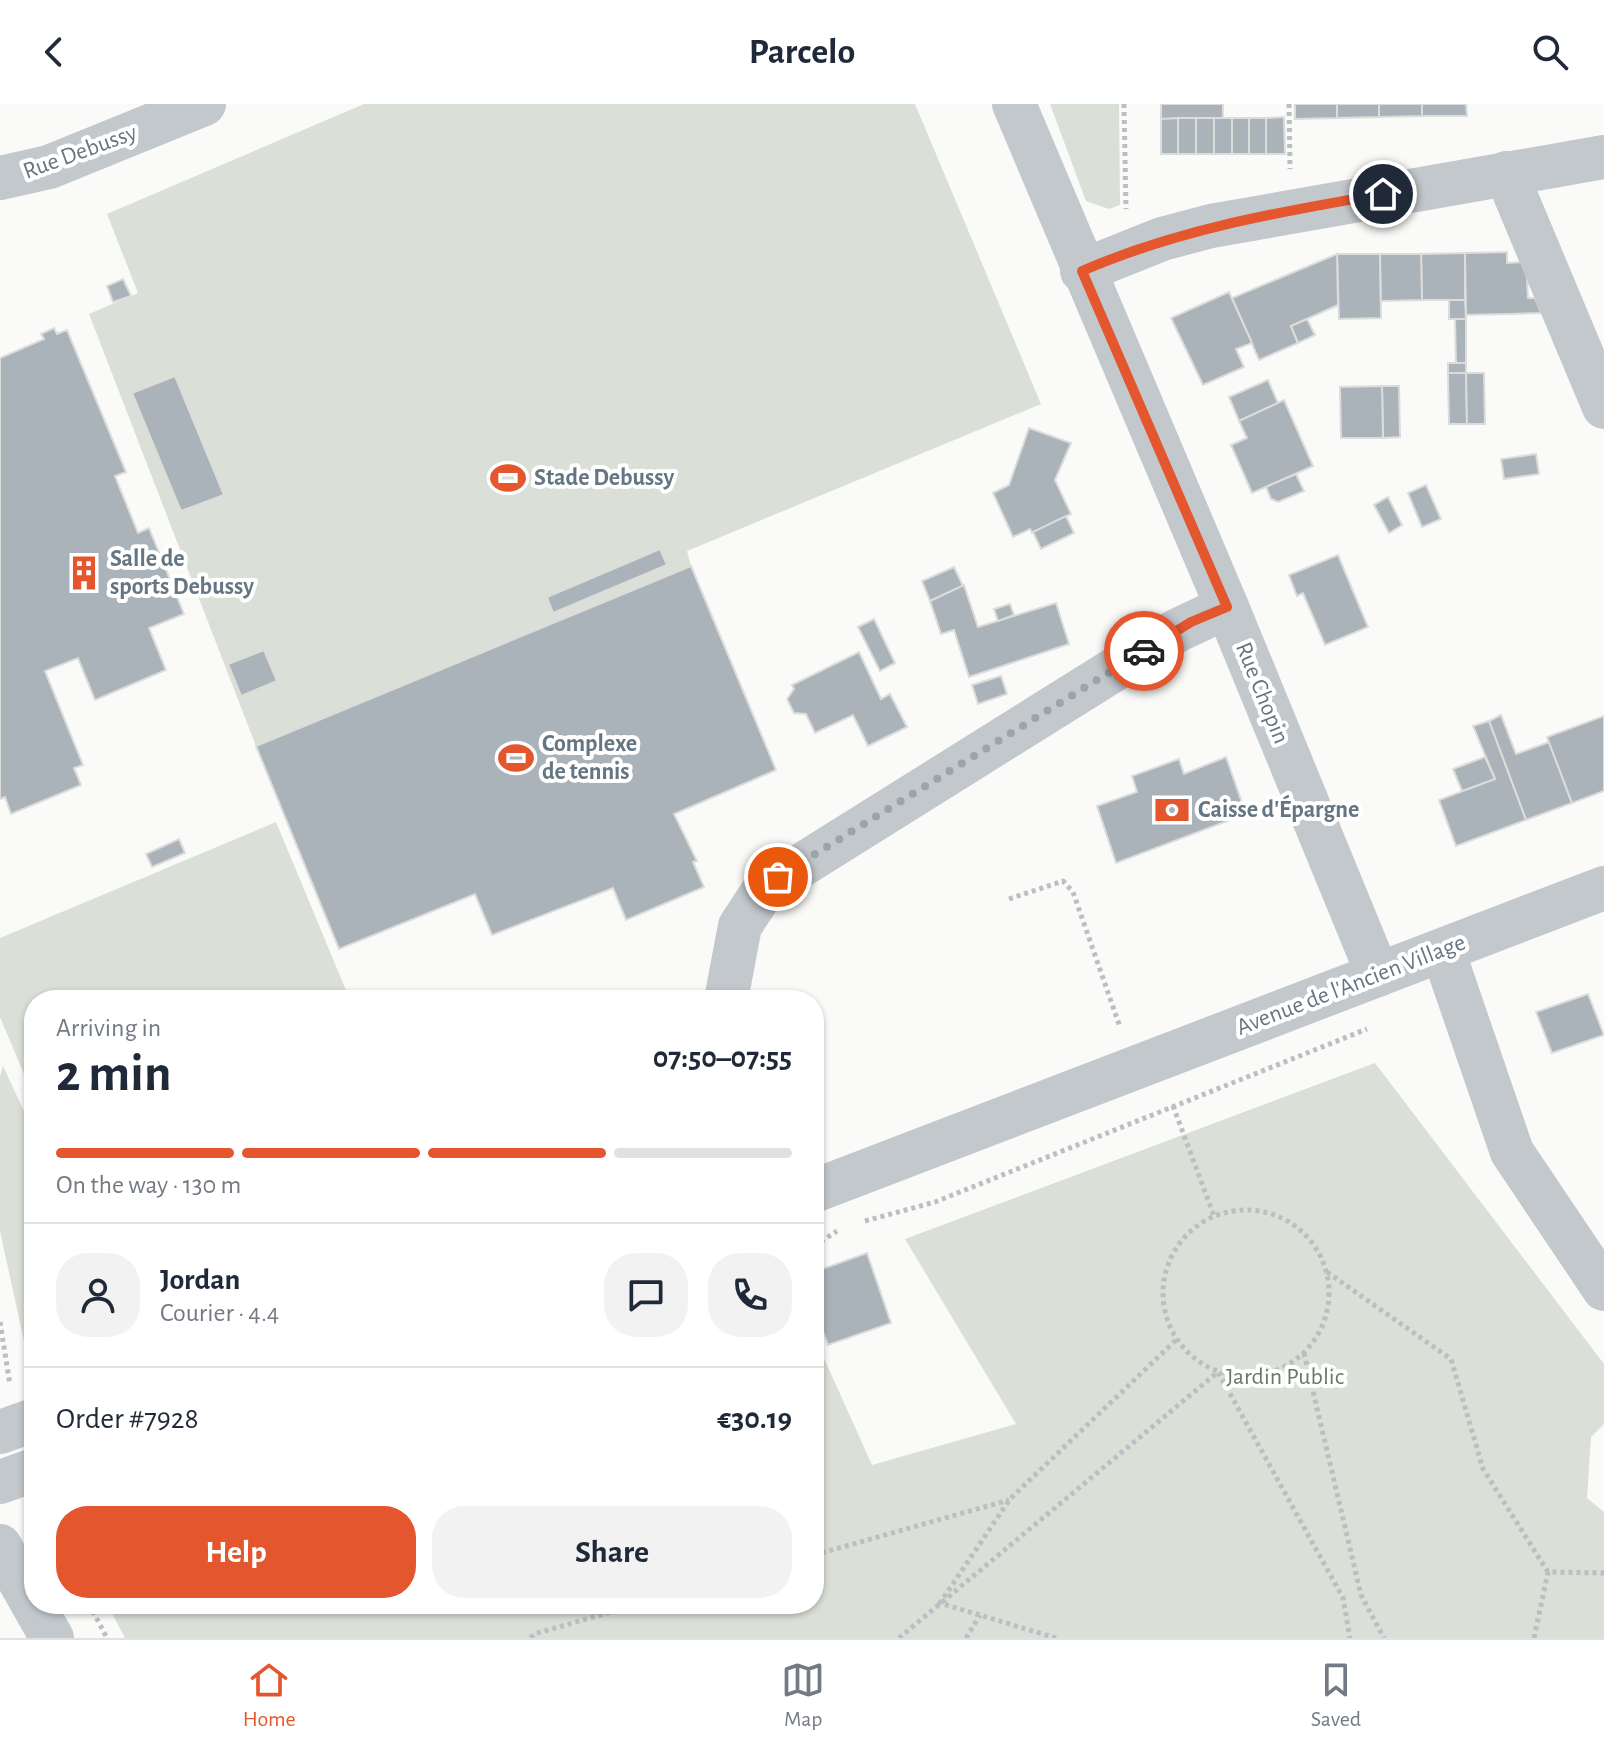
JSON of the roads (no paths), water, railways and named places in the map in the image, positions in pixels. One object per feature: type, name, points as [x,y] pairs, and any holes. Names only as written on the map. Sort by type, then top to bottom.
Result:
[{"type":"street","name":"Rue Debussy","points":[[0,178],[49,167],[204,104]]},
{"type":"street","name":"Rue Chopin","points":[[1014,104],[1082,271],[1227,607],[1378,975]]},
{"type":"street","points":[[1082,271],[1137,248],[1211,226],[1604,157]]},
{"type":"street","points":[[1506,173],[1604,407]]},
{"type":"street","points":[[728,990],[740,926],[765,888],[1176,631],[1227,607]]},
{"type":"street","name":"Avenue de l'Ancien Village","points":[[824,1187],[1604,888]]},
{"type":"street","points":[[1443,951],[1512,1152],[1604,1289]]},
{"type":"street","name":"Avenue de l'Ancien Village","points":[[824,1157],[961,1110],[1098,1080]]},
{"type":"street","points":[[0,1482],[24,1474]]},
{"type":"street","points":[[0,1546],[24,1588]]},
{"type":"street","points":[[38,1614],[52,1638]]},
{"type":"place","name":"Stade Debussy","points":[[508,478]]},
{"type":"place","name":"Salle de sports Debussy","points":[[84,573]]},
{"type":"place","name":"Complexe de tennis","points":[[516,758]]},
{"type":"place","name":"Caisse d'Épargne","points":[[1172,810]]},
{"type":"park label","name":"Jardin Public","points":[[1285,1377]]}]
